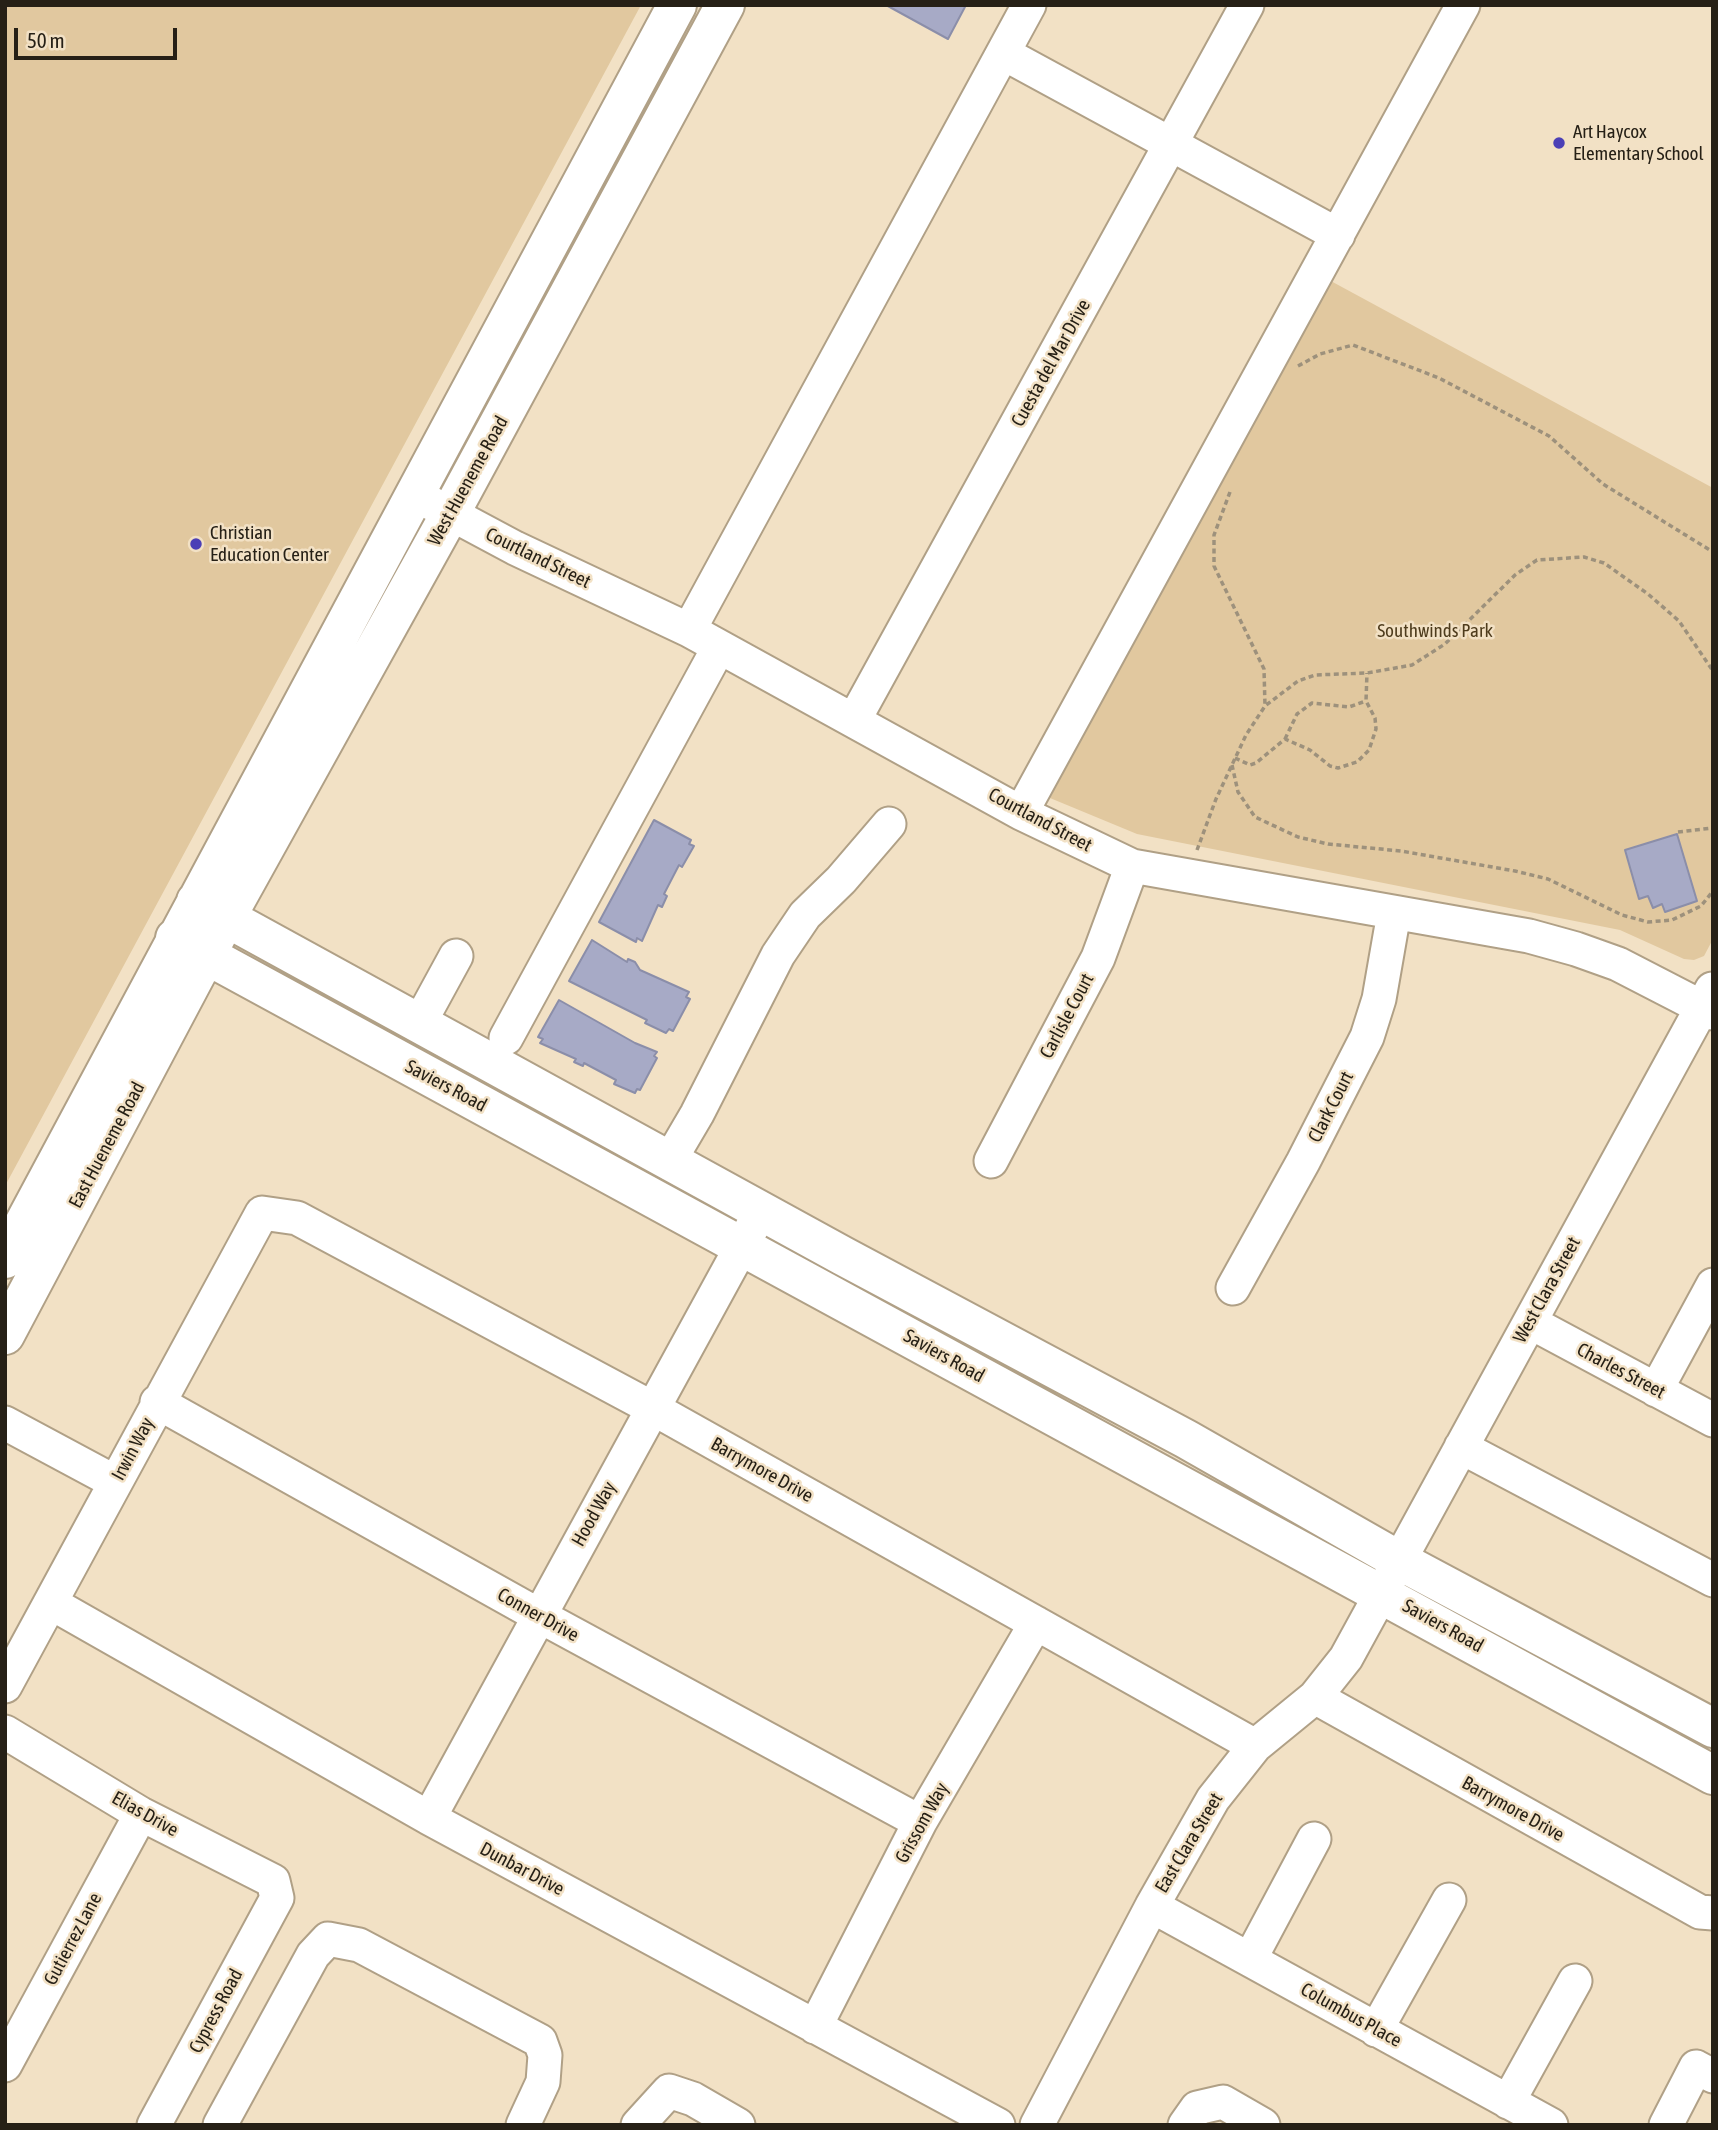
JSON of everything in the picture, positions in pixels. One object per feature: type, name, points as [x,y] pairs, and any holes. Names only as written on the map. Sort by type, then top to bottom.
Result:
[{"type":"main road","name":"West Hueneme Road","points":[[191,947],[414,494],[677,5]]},
{"type":"main road","name":"West Hueneme Road","points":[[211,909],[450,514],[725,5]]},
{"type":"main road","name":"Saviers Road","points":[[211,909],[761,1211],[1186,1439],[1391,1577],[1713,1775]]},
{"type":"main road","name":"Saviers Road","points":[[191,947],[1142,1466],[1391,1577],[1713,1728]]},
{"type":"main road","name":"East Hueneme Road","points":[[5,1259],[191,947]]},
{"type":"main road","name":"East Hueneme Road","points":[[5,1335],[191,947]]},
{"type":"street","points":[[689,631],[1029,5]]},
{"type":"street","name":"Cuesta del Mar Drive","points":[[854,720],[1247,5]]},
{"type":"street","points":[[1021,813],[1463,5]]},
{"type":"street","points":[[1003,53],[1338,235]]},
{"type":"street","name":"Courtland Street","points":[[414,494],[689,631],[1021,813],[1132,866],[1528,936],[1618,964],[1709,1002]]},
{"type":"street","points":[[506,1038],[719,647]]},
{"type":"street","points":[[670,1160],[697,1114],[778,955],[805,915],[841,880],[889,824]]},
{"type":"street","name":"Carlisle Court","points":[[991,1161],[1098,958],[1132,866]]},
{"type":"street","name":"Clark Court","points":[[1233,1288],[1303,1162],[1367,1037],[1379,999],[1394,913]]},
{"type":"street","points":[[420,1022],[456,956]]},
{"type":"street","name":"West Clara Street","points":[[1391,1577],[1709,1002]]},
{"type":"street","name":"Hood Way","points":[[429,1818],[761,1211]]},
{"type":"street","name":"Irwin Way","points":[[5,1686],[262,1213]]},
{"type":"street","name":"Barrymore Drive","points":[[262,1213],[297,1218],[654,1409],[1255,1746]]},
{"type":"street","points":[[1656,1390],[1713,1285]]},
{"type":"street","name":"Charles Street","points":[[1530,1322],[1713,1420]]},
{"type":"street","name":"Conner Drive","points":[[158,1402],[538,1615],[920,1822]]},
{"type":"street","points":[[5,1423],[115,1482]]},
{"type":"street","points":[[1461,1447],[1713,1580]]},
{"type":"street","name":"East Clara Street","points":[[1037,2125],[1152,1906],[1213,1799],[1255,1746],[1315,1697],[1346,1658],[1391,1577]]},
{"type":"street","name":"Dunbar Drive","points":[[51,1603],[429,1818],[998,2125]]},
{"type":"street","name":"Grissom Way","points":[[815,2027],[920,1822],[1036,1623]]},
{"type":"street","name":"Barrymore Drive","points":[[1315,1697],[1700,1912],[1713,1913]]},
{"type":"street","name":"Elias Drive","points":[[5,1732],[141,1814],[273,1881],[277,1898]]},
{"type":"street","name":"Gutierrez Lane","points":[[10,2045],[141,1814]]},
{"type":"street","points":[[1250,1959],[1314,1839]]},
{"type":"street","name":"Cypress Road","points":[[154,2125],[277,1898]]},
{"type":"street","points":[[1376,2030],[1449,1900]]},
{"type":"street","name":"Columbus Place","points":[[1152,1906],[1550,2125]]},
{"type":"street","points":[[220,2125],[313,1955],[328,1939],[359,1945],[540,2041],[545,2055],[543,2082],[523,2125]]},
{"type":"street","points":[[1508,2102],[1575,1981]]},
{"type":"street","points":[[1666,2125],[1696,2067],[1713,2076]]},
{"type":"street","points":[[638,2125],[669,2091],[693,2099],[738,2125]]},
{"type":"street","points":[[1185,2125],[1197,2108],[1223,2102],[1263,2125]]},
{"type":"path","points":[[1294,369],[1320,354],[1353,345],[1438,378],[1549,436],[1603,484],[1713,552]]},
{"type":"path","points":[[1231,489],[1214,536],[1214,566],[1264,669],[1265,706]]},
{"type":"path","points":[[1190,876],[1201,834],[1235,758],[1265,706],[1298,681],[1315,675],[1367,673],[1403,668],[1432,654],[1515,575],[1537,560],[1584,557],[1604,563],[1648,594],[1679,621],[1713,671]]},
{"type":"path","points":[[1285,739],[1310,750],[1330,766],[1349,766],[1364,756],[1374,741],[1375,718],[1366,701],[1367,673]]},
{"type":"path","points":[[1235,758],[1250,765],[1256,763],[1285,739],[1297,714],[1312,703],[1349,707],[1366,701]]},
{"type":"path","points":[[1232,765],[1238,792],[1250,812],[1255,817],[1298,837],[1328,844],[1401,851],[1548,879],[1622,915],[1648,922],[1672,920],[1701,906],[1713,891]]},
{"type":"path","points":[[1678,832],[1713,828]]},
{"type":"green space","points":[[5,5],[641,5],[5,1186]]},
{"type":"green space","name":"Southwinds Park","points":[[1329,280],[1713,488],[1713,939],[1704,956],[1694,960],[1684,959],[1620,930],[1137,834],[1050,798]]},
{"type":"building","points":[[886,5],[966,5],[948,39]]},
{"type":"building","points":[[654,820],[691,840],[689,844],[694,846],[682,867],[679,865],[664,894],[667,896],[662,907],[658,905],[642,941],[637,938],[636,942],[599,922]]},
{"type":"building","points":[[1677,834],[1697,901],[1665,912],[1662,904],[1653,908],[1648,896],[1639,899],[1625,850]]},
{"type":"building","points":[[592,940],[627,962],[628,959],[635,962],[640,970],[689,992],[686,997],[690,999],[673,1031],[669,1029],[666,1033],[645,1023],[647,1020],[569,981]]},
{"type":"building","points":[[559,1000],[635,1043],[657,1052],[654,1056],[657,1058],[640,1090],[637,1089],[635,1093],[614,1084],[616,1080],[584,1063],[583,1066],[574,1062],[576,1059],[540,1043],[543,1039],[538,1037]]},
{"type":"place","name":"Art Haycox Elementary School","points":[[1559,143]]},
{"type":"place","name":"Christian Education Center","points":[[196,544]]}]
